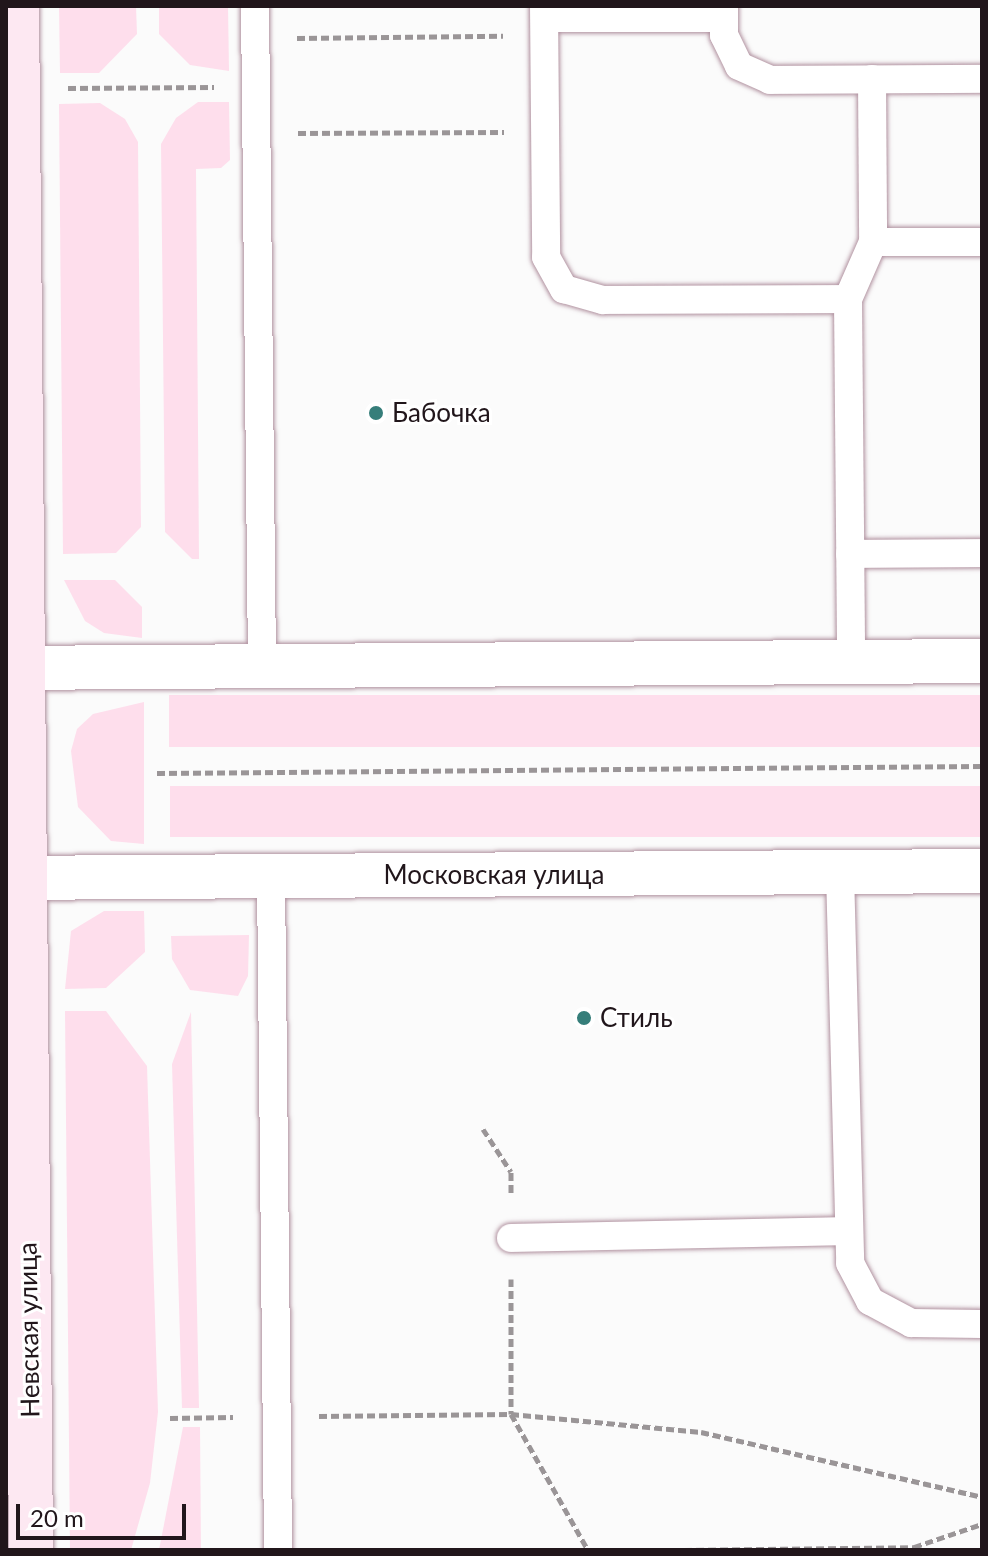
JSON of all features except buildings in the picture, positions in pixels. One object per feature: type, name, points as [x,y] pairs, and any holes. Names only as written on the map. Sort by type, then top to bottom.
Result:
[{"type":"street","name":"Невская улица","points":[[17,6],[15,878],[31,1550]]},
{"type":"street","points":[[14,668],[982,661]]},
{"type":"street","name":"Московская улица","points":[[15,878],[982,871]]},
{"type":"lane","points":[[255,6],[262,668]]},
{"type":"lane","points":[[848,299],[603,300],[564,289],[546,257],[544,20],[724,12],[739,66],[770,80],[982,79]]},
{"type":"lane","points":[[851,663],[848,299],[873,242],[872,79]]},
{"type":"lane","points":[[873,242],[982,242]]},
{"type":"lane","points":[[850,554],[982,553]]},
{"type":"lane","points":[[840,872],[850,1263],[870,1301],[911,1323],[982,1324]]},
{"type":"lane","points":[[271,877],[278,1550]]},
{"type":"lane","points":[[511,1238],[849,1231]]},
{"type":"path","points":[[256,38],[544,20]]},
{"type":"path","points":[[59,88],[257,86]]},
{"type":"path","points":[[257,134],[545,132]]},
{"type":"path","points":[[157,773],[982,766]]},
{"type":"path","points":[[483,1129],[511,1172],[511,1414],[588,1550]]},
{"type":"path","points":[[170,1418],[511,1414],[701,1432],[982,1497]]},
{"type":"path","points":[[684,1550],[914,1547],[982,1524]]},
{"type":"shaded area","points":[[59,6],[136,6],[137,34],[99,73],[60,73]]},
{"type":"shaded area","points":[[159,6],[228,6],[229,71],[190,65],[159,34]]},
{"type":"shaded area","points":[[198,102],[229,102],[230,160],[221,168],[196,169],[199,559],[192,559],[165,532],[161,144],[176,118]]},
{"type":"shaded area","points":[[100,103],[125,119],[138,142],[141,527],[116,553],[63,554],[59,104]]},
{"type":"shaded area","points":[[64,580],[115,580],[142,607],[142,638],[104,633],[85,621]]},
{"type":"shaded area","points":[[169,695],[982,695],[982,747],[169,747]]},
{"type":"shaded area","points":[[144,702],[144,844],[111,841],[78,807],[71,751],[77,729],[93,714]]},
{"type":"shaded area","points":[[170,786],[982,786],[982,837],[170,837]]},
{"type":"shaded area","points":[[104,911],[144,911],[145,952],[106,988],[65,989],[71,931]]},
{"type":"shaded area","points":[[249,935],[248,976],[238,996],[190,990],[172,959],[171,936]]},
{"type":"shaded area","points":[[65,1011],[106,1011],[147,1066],[158,1412],[150,1483],[131,1550],[70,1550]]},
{"type":"shaded area","points":[[191,1012],[199,1408],[182,1408],[172,1064]]},
{"type":"shaded area","points":[[183,1427],[200,1427],[201,1550],[159,1550]]},
{"type":"place","name":"Бабочка","points":[[376,413]]},
{"type":"place","name":"Стиль","points":[[584,1018]]}]
